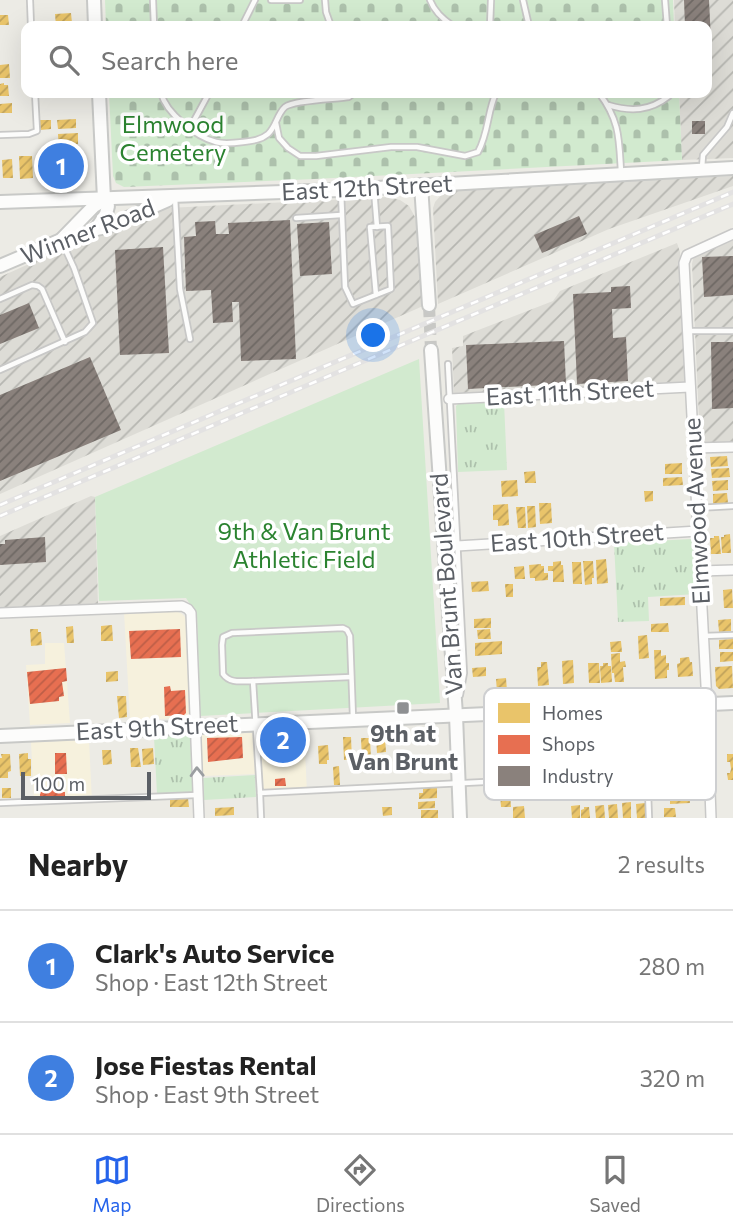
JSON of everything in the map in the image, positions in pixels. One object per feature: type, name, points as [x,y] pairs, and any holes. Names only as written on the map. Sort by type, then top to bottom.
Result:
[{"type":"street","points":[[94,0],[95,21]]},
{"type":"street","points":[[96,229],[108,206],[104,199],[99,98]]},
{"type":"street","name":"East 12th Street","points":[[0,202],[341,190],[733,167]]},
{"type":"street","points":[[421,185],[429,305]]},
{"type":"street","name":"Winner Road","points":[[0,266],[61,240],[75,239],[96,229],[107,228],[175,197]]},
{"type":"street","points":[[61,240],[104,199]]},
{"type":"street","name":"Elmwood Avenue","points":[[706,688],[684,263],[687,255],[733,234]]},
{"type":"street","name":"Van Brunt Boulevard","points":[[431,350],[456,715],[460,818]]},
{"type":"street","name":"East 11th Street","points":[[449,399],[690,387]]},
{"type":"street","points":[[694,448],[733,447]]},
{"type":"street","name":"East 10th Street","points":[[457,546],[698,531]]},
{"type":"street","points":[[700,571],[733,570]]},
{"type":"street","points":[[0,613],[182,606],[188,609],[191,613],[199,818]]},
{"type":"street","name":"East 9th Street","points":[[0,736],[484,714]]},
{"type":"street","name":"Elmwood Avenue","points":[[710,800],[711,818]]},
{"type":"lane","points":[[30,0],[31,21]]},
{"type":"lane","points":[[153,0],[154,21]]},
{"type":"lane","points":[[244,21],[255,0]]},
{"type":"lane","points":[[271,0],[300,0]]},
{"type":"lane","points":[[325,0],[329,21]]},
{"type":"lane","points":[[430,0],[446,21]]},
{"type":"lane","points":[[490,21],[491,0]]},
{"type":"lane","points":[[523,0],[528,21]]},
{"type":"lane","points":[[666,0],[667,21]]},
{"type":"lane","points":[[0,135],[37,131],[35,98]]},
{"type":"lane","points":[[163,98],[173,113],[194,133],[216,142],[257,140],[269,133],[285,107],[294,103],[340,98]]},
{"type":"lane","points":[[190,128],[206,98]]},
{"type":"lane","points":[[276,123],[279,138],[300,156],[391,147],[417,147],[465,156],[478,152],[486,139],[494,98]]},
{"type":"lane","points":[[603,98],[614,117],[622,173]]},
{"type":"lane","points":[[608,104],[623,110],[637,110],[659,104],[666,98]]},
{"type":"lane","points":[[702,169],[703,155],[727,127],[733,113]]},
{"type":"lane","points":[[374,188],[377,227]]},
{"type":"lane","points":[[341,190],[345,287],[353,304],[376,295],[391,289],[388,226],[370,227],[376,295]]},
{"type":"lane","points":[[175,197],[180,289],[190,338]]},
{"type":"lane","points":[[296,218],[341,215]]},
{"type":"lane","points":[[0,370],[85,332],[93,323],[61,240]]},
{"type":"lane","points":[[0,299],[32,285],[38,286],[65,342]]},
{"type":"lane","points":[[687,331],[733,331]]},
{"type":"lane","points":[[448,364],[464,673],[456,715]]},
{"type":"lane","points":[[697,508],[733,506]]},
{"type":"lane","points":[[351,677],[233,681],[223,674],[222,641],[226,634],[343,628],[350,636],[353,719]]},
{"type":"lane","points":[[703,636],[733,635]]},
{"type":"lane","points":[[253,681],[261,818]]},
{"type":"lane","points":[[260,793],[484,781]]},
{"type":"lane","points":[[0,803],[198,795]]},
{"type":"lane","points":[[648,800],[649,818]]},
{"type":"shaded area","points":[[674,0],[733,0],[733,158],[682,160],[679,98],[712,98],[712,21],[675,21]]},
{"type":"shaded area","points":[[733,176],[733,186],[609,229],[438,304],[433,208],[444,192],[452,189]]},
{"type":"shaded area","points":[[387,197],[400,200],[409,206],[415,217],[423,306],[0,494],[0,277],[156,210]]},
{"type":"shaded area","points":[[733,239],[733,444],[702,445],[692,264],[698,254]]},
{"type":"shaded area","points":[[677,243],[680,252],[684,383],[459,395],[454,393],[452,348],[463,346],[463,336],[553,301],[560,291]]},
{"type":"shaded area","points":[[91,496],[95,497],[98,605],[0,609],[0,536]]},
{"type":"shaded area","points":[[176,611],[186,618],[189,714],[186,718],[130,720],[124,612]]},
{"type":"shaded area","points":[[45,643],[64,643],[70,723],[30,725],[26,665],[45,664]]},
{"type":"shaded area","points":[[304,731],[307,793],[257,794],[256,774],[203,776],[201,735]]},
{"type":"shaded area","points":[[89,740],[92,802],[34,803],[31,742]]},
{"type":"green space","points":[[105,0],[673,0],[674,21],[106,21]]},
{"type":"green space","name":"Elmwood Cemetery","points":[[109,98],[679,98],[682,160],[124,187],[116,183],[113,176]]},
{"type":"green space","name":"9th & Van Brunt Athletic Field","points":[[419,359],[440,703],[200,716],[197,615],[186,598],[99,601],[95,497]]},
{"type":"green space","points":[[504,402],[507,470],[458,472],[456,406]]},
{"type":"green space","points":[[692,539],[695,543],[697,594],[648,597],[649,621],[618,622],[614,543]]},
{"type":"green space","points":[[187,735],[192,739],[195,792],[157,794],[154,737]]},
{"type":"green space","points":[[255,775],[256,797],[204,800],[203,778]]},
{"type":"building: Homes","points":[[71,13],[72,21],[56,21],[55,14]]},
{"type":"building: Homes","points":[[0,15],[8,15],[9,25],[0,25]]},
{"type":"building: Homes","points":[[9,64],[10,78],[0,78],[0,65]]},
{"type":"building: Homes","points":[[0,84],[8,85],[9,96],[0,96]]},
{"type":"building: Homes","points":[[12,103],[12,113],[0,113],[0,104]]},
{"type":"building: Homes","points":[[76,119],[76,128],[58,129],[57,120]]},
{"type":"building: Homes","points":[[39,120],[51,120],[51,129],[40,130]]},
{"type":"building: Homes","points":[[78,133],[78,144],[71,145],[72,152],[59,152],[58,134]]},
{"type":"building: Homes","points":[[38,154],[48,154],[50,157],[51,178],[39,178]]},
{"type":"building: Homes","points":[[19,156],[32,156],[33,178],[20,179]]},
{"type":"building: Homes","points":[[12,159],[13,178],[3,178],[2,160]]},
{"type":"building: Homes","points":[[727,456],[728,466],[711,467],[710,457]]},
{"type":"building: Homes","points":[[682,463],[682,474],[665,474],[665,464]]},
{"type":"building: Homes","points":[[729,468],[730,477],[712,478],[711,469]]},
{"type":"building: Homes","points":[[535,471],[536,483],[525,483],[524,472]]},
{"type":"building: Homes","points":[[682,477],[683,485],[663,486],[663,478]]},
{"type":"building: Homes","points":[[517,480],[518,496],[502,497],[501,481]]},
{"type":"building: Homes","points":[[728,480],[728,490],[713,491],[712,481]]},
{"type":"building: Homes","points":[[644,491],[653,491],[653,501],[645,502]]},
{"type":"building: Homes","points":[[727,493],[728,503],[713,504],[713,494]]},
{"type":"building: Homes","points":[[539,503],[551,503],[552,523],[540,524]]},
{"type":"building: Homes","points":[[508,504],[509,525],[498,526],[498,520],[493,520],[493,505]]},
{"type":"building: Homes","points":[[527,506],[535,506],[536,527],[528,528]]},
{"type":"building: Homes","points":[[516,507],[525,507],[526,528],[518,528]]},
{"type":"building: Homes","points":[[730,534],[731,553],[722,553],[721,537]]},
{"type":"building: Homes","points":[[719,536],[721,554],[711,554],[710,538]]},
{"type":"building: Homes","points":[[606,559],[608,583],[597,584],[596,560]]},
{"type":"building: Homes","points":[[561,561],[564,582],[553,582],[553,571],[548,571],[548,566]]},
{"type":"building: Homes","points":[[583,561],[593,561],[592,584],[585,585]]},
{"type":"building: Homes","points":[[572,562],[581,562],[582,584],[573,584]]},
{"type":"building: Homes","points":[[529,565],[544,566],[544,573],[548,573],[548,580],[535,581],[535,578],[530,578]]},
{"type":"building: Homes","points":[[524,566],[525,579],[515,579],[514,567]]},
{"type":"building: Homes","points":[[488,581],[489,591],[472,592],[471,582]]},
{"type":"building: Homes","points":[[505,584],[513,584],[513,597],[506,597]]},
{"type":"building: Homes","points":[[732,589],[733,608],[724,608],[723,590]]},
{"type":"building: Homes","points":[[685,597],[685,605],[660,606],[660,598]]},
{"type":"building: Homes","points":[[491,618],[491,628],[474,628],[474,619]]},
{"type":"building: Homes","points":[[731,619],[731,631],[719,632],[718,620]]},
{"type":"building: Homes","points":[[668,623],[669,632],[651,632],[651,624]]},
{"type":"building: Homes","points":[[112,625],[113,641],[101,641],[101,626]]},
{"type":"building: Homes","points":[[73,626],[74,643],[67,643],[66,627]]},
{"type":"building: Homes","points":[[30,629],[38,629],[38,632],[41,632],[42,645],[31,646]]},
{"type":"building: Homes","points":[[490,629],[491,639],[478,639],[477,630]]},
{"type":"building: Homes","points":[[647,635],[649,658],[639,659],[638,636]]},
{"type":"building: Homes","points":[[733,639],[733,649],[719,649],[719,640]]},
{"type":"building: Homes","points":[[502,641],[502,654],[475,656],[475,643]]},
{"type":"building: Homes","points":[[621,641],[622,652],[611,652],[610,642]]},
{"type":"building: Homes","points":[[654,650],[661,650],[661,656],[666,655],[666,663],[669,663],[667,678],[655,679]]},
{"type":"building: Homes","points":[[720,652],[733,652],[733,661],[720,662]]},
{"type":"building: Homes","points":[[620,653],[620,662],[625,661],[626,667],[623,667],[624,682],[615,682],[611,654]]},
{"type":"building: Homes","points":[[689,657],[693,676],[678,677],[677,664],[680,663],[680,658]]},
{"type":"building: Homes","points":[[573,660],[574,683],[563,684],[562,661]]},
{"type":"building: Homes","points":[[541,662],[547,662],[549,685],[538,686],[537,667],[541,667]]},
{"type":"building: Homes","points":[[588,663],[599,663],[600,683],[589,683]]},
{"type":"building: Homes","points":[[603,663],[611,666],[612,682],[601,683],[600,666],[603,666]]},
{"type":"building: Homes","points":[[732,666],[733,688],[719,689],[716,686],[715,667]]},
{"type":"building: Homes","points":[[486,667],[486,676],[473,677],[472,668]]},
{"type":"building: Homes","points":[[118,671],[118,681],[106,682],[106,672]]},
{"type":"building: Homes","points":[[506,678],[507,688],[497,688],[496,679]]},
{"type":"building: Homes","points":[[117,696],[126,696],[127,717],[119,718]]},
{"type":"building: Homes","points":[[343,737],[351,737],[352,760],[344,760]]},
{"type":"building: Homes","points":[[361,738],[370,738],[371,760],[362,761]]},
{"type":"building: Homes","points":[[376,738],[385,738],[386,752],[377,753]]},
{"type":"building: Homes","points":[[328,745],[329,760],[327,764],[319,764],[318,746]]},
{"type":"building: Homes","points":[[130,748],[138,748],[141,767],[131,767]]},
{"type":"building: Homes","points":[[153,748],[154,764],[143,765],[142,749]]},
{"type":"building: Homes","points":[[102,750],[111,750],[112,764],[103,765]]},
{"type":"building: Homes","points":[[28,753],[28,759],[31,759],[31,776],[20,776],[19,754]]},
{"type":"building: Homes","points":[[1,754],[10,754],[11,771],[8,772],[8,778],[0,778]]},
{"type":"building: Homes","points":[[727,754],[733,754],[733,780],[728,780],[727,773],[730,773],[731,769]]},
{"type":"building: Homes","points":[[339,766],[340,785],[334,785],[333,767]]},
{"type":"building: Homes","points":[[437,787],[437,798],[419,799],[423,788]]},
{"type":"building: Homes","points":[[2,788],[11,788],[11,798],[2,798]]},
{"type":"building: Homes","points":[[170,798],[188,798],[189,807],[170,807]]},
{"type":"building: Homes","points":[[500,800],[510,800],[511,807],[501,807]]},
{"type":"building: Homes","points":[[670,800],[690,800],[690,803],[670,804]]},
{"type":"building: Homes","points":[[435,801],[435,808],[418,809],[418,802]]},
{"type":"building: Homes","points":[[631,802],[631,818],[623,818],[622,803]]},
{"type":"building: Homes","points":[[645,803],[646,818],[637,818],[636,804]]},
{"type":"building: Homes","points":[[617,804],[618,818],[609,818],[608,805]]},
{"type":"building: Homes","points":[[580,805],[580,818],[572,818],[571,806]]},
{"type":"building: Homes","points":[[604,805],[605,818],[596,818],[595,806]]},
{"type":"building: Homes","points":[[524,806],[525,818],[513,818],[513,807]]},
{"type":"building: Homes","points":[[234,807],[234,815],[215,816],[215,808]]},
{"type":"building: Homes","points":[[382,807],[392,807],[392,815],[383,816]]},
{"type":"building: Homes","points":[[589,807],[590,818],[581,818],[581,810]]},
{"type":"building: Homes","points":[[664,808],[675,808],[676,817],[664,817]]},
{"type":"building: Homes","points":[[421,810],[438,810],[438,818],[421,818]]},
{"type":"building: Shops","points":[[67,155],[70,162],[66,171],[53,170],[53,156]]},
{"type":"building: Shops","points":[[180,629],[181,657],[131,659],[129,631]]},
{"type":"building: Shops","points":[[66,668],[67,681],[62,682],[64,696],[59,697],[59,701],[30,704],[27,672]]},
{"type":"building: Shops","points":[[170,686],[171,691],[185,690],[184,715],[165,716],[164,687]]},
{"type":"building: Shops","points":[[300,734],[301,759],[292,759],[292,754],[261,755],[260,736]]},
{"type":"building: Shops","points":[[242,737],[243,758],[208,762],[207,738]]},
{"type":"building: Shops","points":[[55,753],[66,753],[67,774],[55,774]]},
{"type":"building: Shops","points":[[285,778],[286,786],[275,786],[275,779]]},
{"type":"building: Shops","points":[[48,781],[55,781],[56,792],[65,792],[65,798],[40,799],[40,792],[44,792],[43,787],[48,787]]},
{"type":"building: Industry","points":[[684,0],[709,0],[710,21],[685,21]]},
{"type":"building: Industry","points":[[692,121],[705,121],[705,134],[692,134]]},
{"type":"building: Industry","points":[[579,216],[587,234],[542,253],[534,235]]},
{"type":"building: Industry","points":[[290,220],[296,359],[241,361],[239,302],[232,302],[233,322],[213,323],[211,290],[186,291],[184,237],[196,236],[195,222],[215,221],[216,234],[229,234],[228,223]]},
{"type":"building: Industry","points":[[329,222],[332,274],[300,276],[297,224]]},
{"type":"building: Industry","points":[[163,247],[169,353],[120,355],[115,250]]},
{"type":"building: Industry","points":[[733,256],[733,295],[704,297],[702,257]]},
{"type":"building: Industry","points":[[630,286],[631,308],[612,309],[613,338],[626,337],[628,381],[577,384],[573,294],[611,292],[611,287]]},
{"type":"building: Industry","points":[[29,303],[39,328],[0,344],[0,315]]},
{"type":"building: Industry","points":[[564,341],[566,384],[468,389],[466,345]]},
{"type":"building: Industry","points":[[711,342],[733,342],[733,408],[712,409]]},
{"type":"building: Industry","points":[[90,357],[121,430],[0,481],[0,395]]},
{"type":"building: Industry","points":[[45,537],[46,562],[0,565],[0,544],[5,544],[5,540]]},
{"type":"tunnel","points":[[429,305],[431,350]]},
{"type":"railway","points":[[0,505],[733,192]]},
{"type":"railway","points":[[0,516],[733,204]]},
{"type":"place","name":"Clark's Auto Service","points":[[61,166]]},
{"type":"place","name":"9th at Van Brunt","points":[[403,708]]},
{"type":"place","name":"Jose Fiestas Rental","points":[[283,740]]}]
